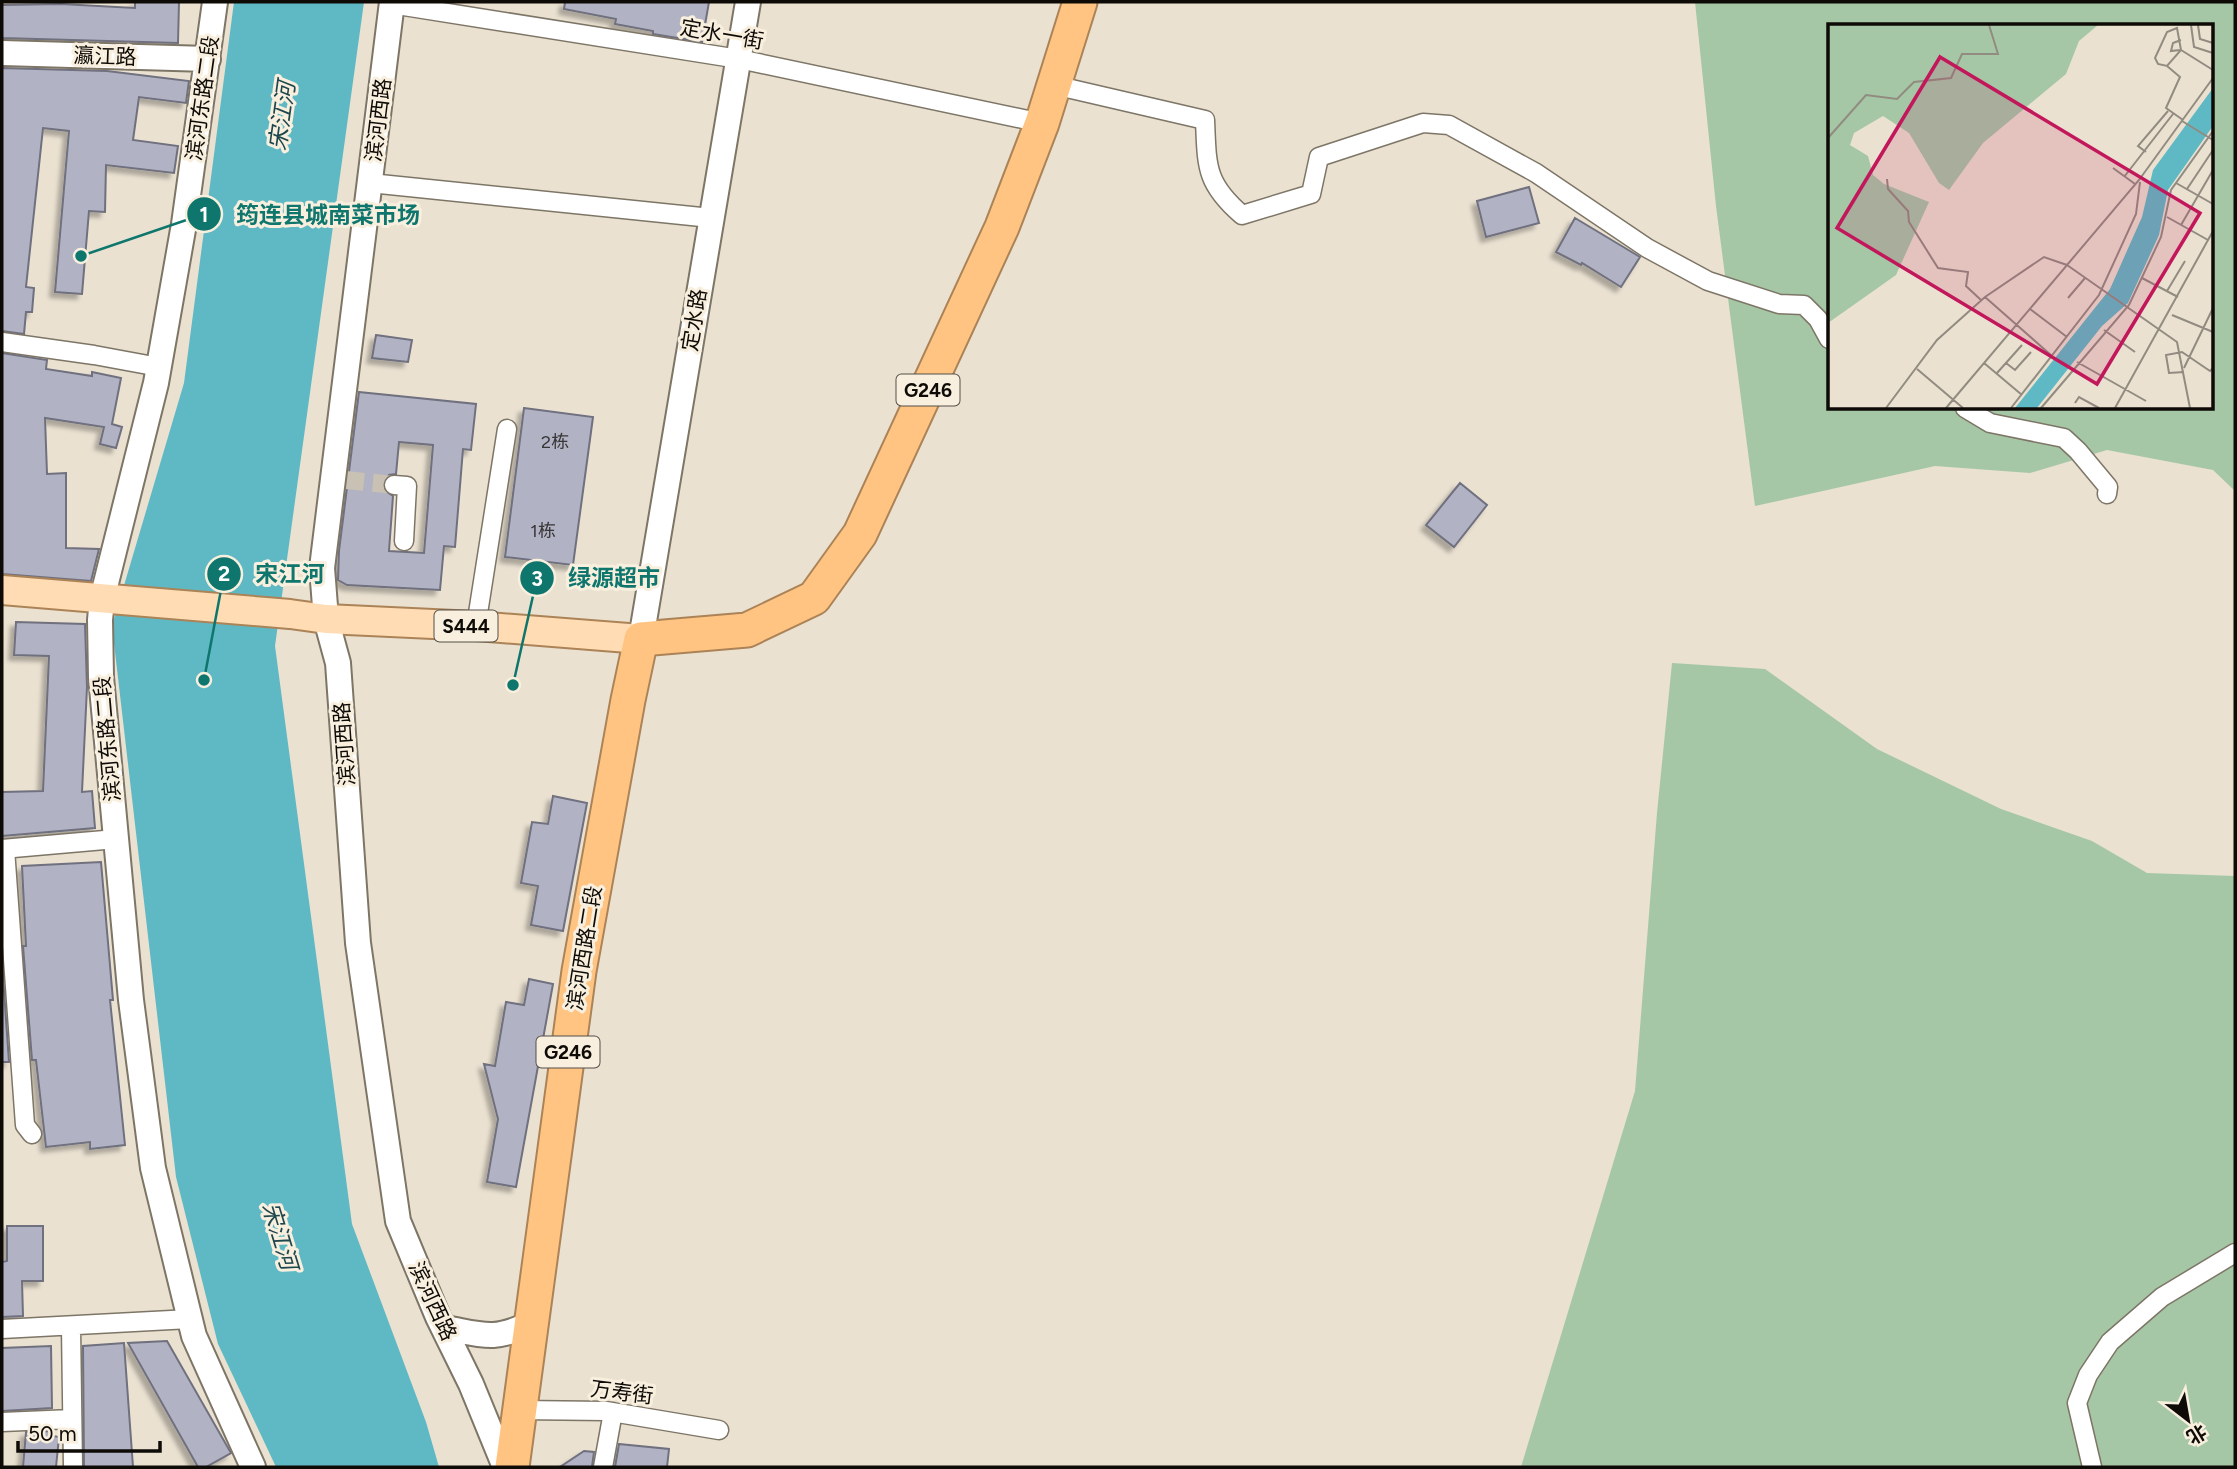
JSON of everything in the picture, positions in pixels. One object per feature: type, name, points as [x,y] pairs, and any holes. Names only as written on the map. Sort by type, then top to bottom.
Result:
[{"type":"highway","name":"G246","points":[[641,639],[747,630],[814,598],[860,534],[1002,227],[1042,123],[1080,2]]},
{"type":"highway","name":"滨河西路二段","points":[[512,1467],[579,971],[641,639]]},
{"type":"main road","name":"S444","points":[[2,590],[326,619],[477,626],[641,639]]},
{"type":"street","name":"滨河东路二段","points":[[215,2],[184,224],[159,367],[102,599],[100,677],[131,1000],[153,1168],[194,1336],[253,1467]]},
{"type":"street","name":"定水路","points":[[641,639],[748,2]]},
{"type":"street","name":"定水一街","points":[[391,3],[738,59],[1042,123]]},
{"type":"street","name":"滨河西路","points":[[391,3],[340,479],[322,568],[326,619],[338,663],[358,943],[398,1222],[505,1467]]},
{"type":"street","name":"瀛江路","points":[[2,53],[208,59]]},
{"type":"street","points":[[1054,85],[1205,120],[1207,165],[1214,186],[1242,215],[1311,194],[1320,158],[1423,122],[1449,125],[1536,173],[1647,248],[1708,281],[1779,304],[1804,305],[1818,318],[1828,337]]},
{"type":"street","points":[[370,183],[711,218]]},
{"type":"street","points":[[2,342],[159,367]]},
{"type":"street","points":[[1968,410],[1990,423],[2064,438],[2108,487],[2107,494]]},
{"type":"street","points":[[477,626],[507,429]]},
{"type":"street","points":[[394,485],[407,486],[404,541]]},
{"type":"street","points":[[32,1134],[26,1125],[4,849],[116,839]]},
{"type":"street","points":[[2092,1467],[2077,1403],[2088,1375],[2110,1342],[2162,1297],[2235,1254]]},
{"type":"street","points":[[2,1329],[190,1319]]},
{"type":"street","points":[[445,1328],[488,1336],[507,1335],[530,1324]]},
{"type":"street","points":[[71,1326],[73,1467]]},
{"type":"street","name":"万寿街","points":[[519,1410],[613,1412],[719,1430]]},
{"type":"street","points":[[603,1467],[613,1412]]},
{"type":"street","points":[[2,1422],[72,1419]]},
{"type":"green space","points":[[1695,2],[2235,2],[2235,491],[2213,470],[2107,450],[2030,473],[1935,466],[1755,506],[1716,206]]},
{"type":"green space","points":[[1672,663],[1765,669],[1877,749],[2001,809],[2092,841],[2147,873],[2235,876],[2235,1467],[1521,1467],[1635,1091]]},
{"type":"water","points":[[234,2],[364,2],[275,646],[352,1224],[426,1422],[439,1467],[276,1467],[218,1344],[176,1177],[112,626],[184,383]]},
{"type":"building","points":[[135,2],[179,2],[178,43],[2,38],[2,5],[61,4],[135,8]]},
{"type":"building","points":[[565,2],[709,2],[702,42],[615,24],[616,19],[564,9]]},
{"type":"building","points":[[2,68],[107,71],[189,81],[186,103],[139,97],[133,140],[178,146],[174,173],[106,165],[105,212],[89,211],[82,294],[55,292],[69,131],[43,128],[26,287],[34,288],[32,312],[26,312],[24,334],[2,331]]},
{"type":"building","points":[[1529,187],[1539,223],[1486,237],[1477,201]]},
{"type":"building","points":[[1575,218],[1640,257],[1621,287],[1582,263],[1581,265],[1556,252]]},
{"type":"building","points":[[376,335],[412,340],[408,362],[372,358]]},
{"type":"building","points":[[2,353],[47,360],[46,369],[92,376],[92,372],[121,378],[112,424],[122,427],[116,448],[100,444],[104,427],[45,418],[47,474],[66,473],[66,548],[99,549],[91,581],[2,574]]},
{"type":"building","points":[[359,392],[476,404],[471,450],[463,449],[455,547],[444,546],[440,590],[347,585],[338,580],[339,551]],"holes":[[[399,442],[433,445],[424,553],[389,551],[393,496],[384,490],[383,483],[389,475],[396,474]]]},
{"type":"building","points":[[524,408],[593,417],[573,565],[505,557]]},
{"type":"building","points":[[1460,483],[1487,505],[1454,547],[1426,525]]},
{"type":"building","points":[[16,622],[85,624],[87,687],[82,792],[92,791],[95,828],[2,836],[2,792],[43,791],[49,656],[14,655]]},
{"type":"building","points":[[553,796],[587,803],[563,931],[531,925],[538,886],[521,883],[532,822],[548,824]]},
{"type":"building","points":[[101,862],[113,1000],[110,1000],[125,1145],[90,1149],[90,1142],[46,1147],[36,1060],[32,1060],[23,946],[26,946],[22,866]]},
{"type":"building","points":[[2,962],[9,1062],[2,1062]]},
{"type":"building","points":[[529,979],[553,984],[516,1187],[487,1182],[498,1119],[484,1064],[495,1066],[506,1002],[524,1005]]},
{"type":"building","points":[[7,1226],[43,1226],[43,1281],[22,1281],[23,1316],[2,1317],[2,1262],[7,1261]]},
{"type":"building","points":[[167,1341],[231,1453],[206,1467],[198,1467],[128,1343]]},
{"type":"building","points":[[124,1343],[133,1467],[84,1467],[83,1346]]},
{"type":"building","points":[[51,1346],[52,1408],[2,1411],[2,1348]]},
{"type":"building","points":[[53,1431],[53,1436],[59,1437],[56,1467],[23,1467],[26,1432]]},
{"type":"building","points":[[619,1444],[669,1449],[667,1467],[615,1467]]},
{"type":"building","points":[[584,1451],[594,1452],[592,1467],[560,1467]]},
{"type":"tunnel","points":[[346,480],[394,485]]},
{"type":"place","name":"筠连县城南菜市场","points":[[81,256]]},
{"type":"place","name":"宋江河","points":[[204,680]]},
{"type":"place","name":"绿源超市","points":[[513,685]]}]
